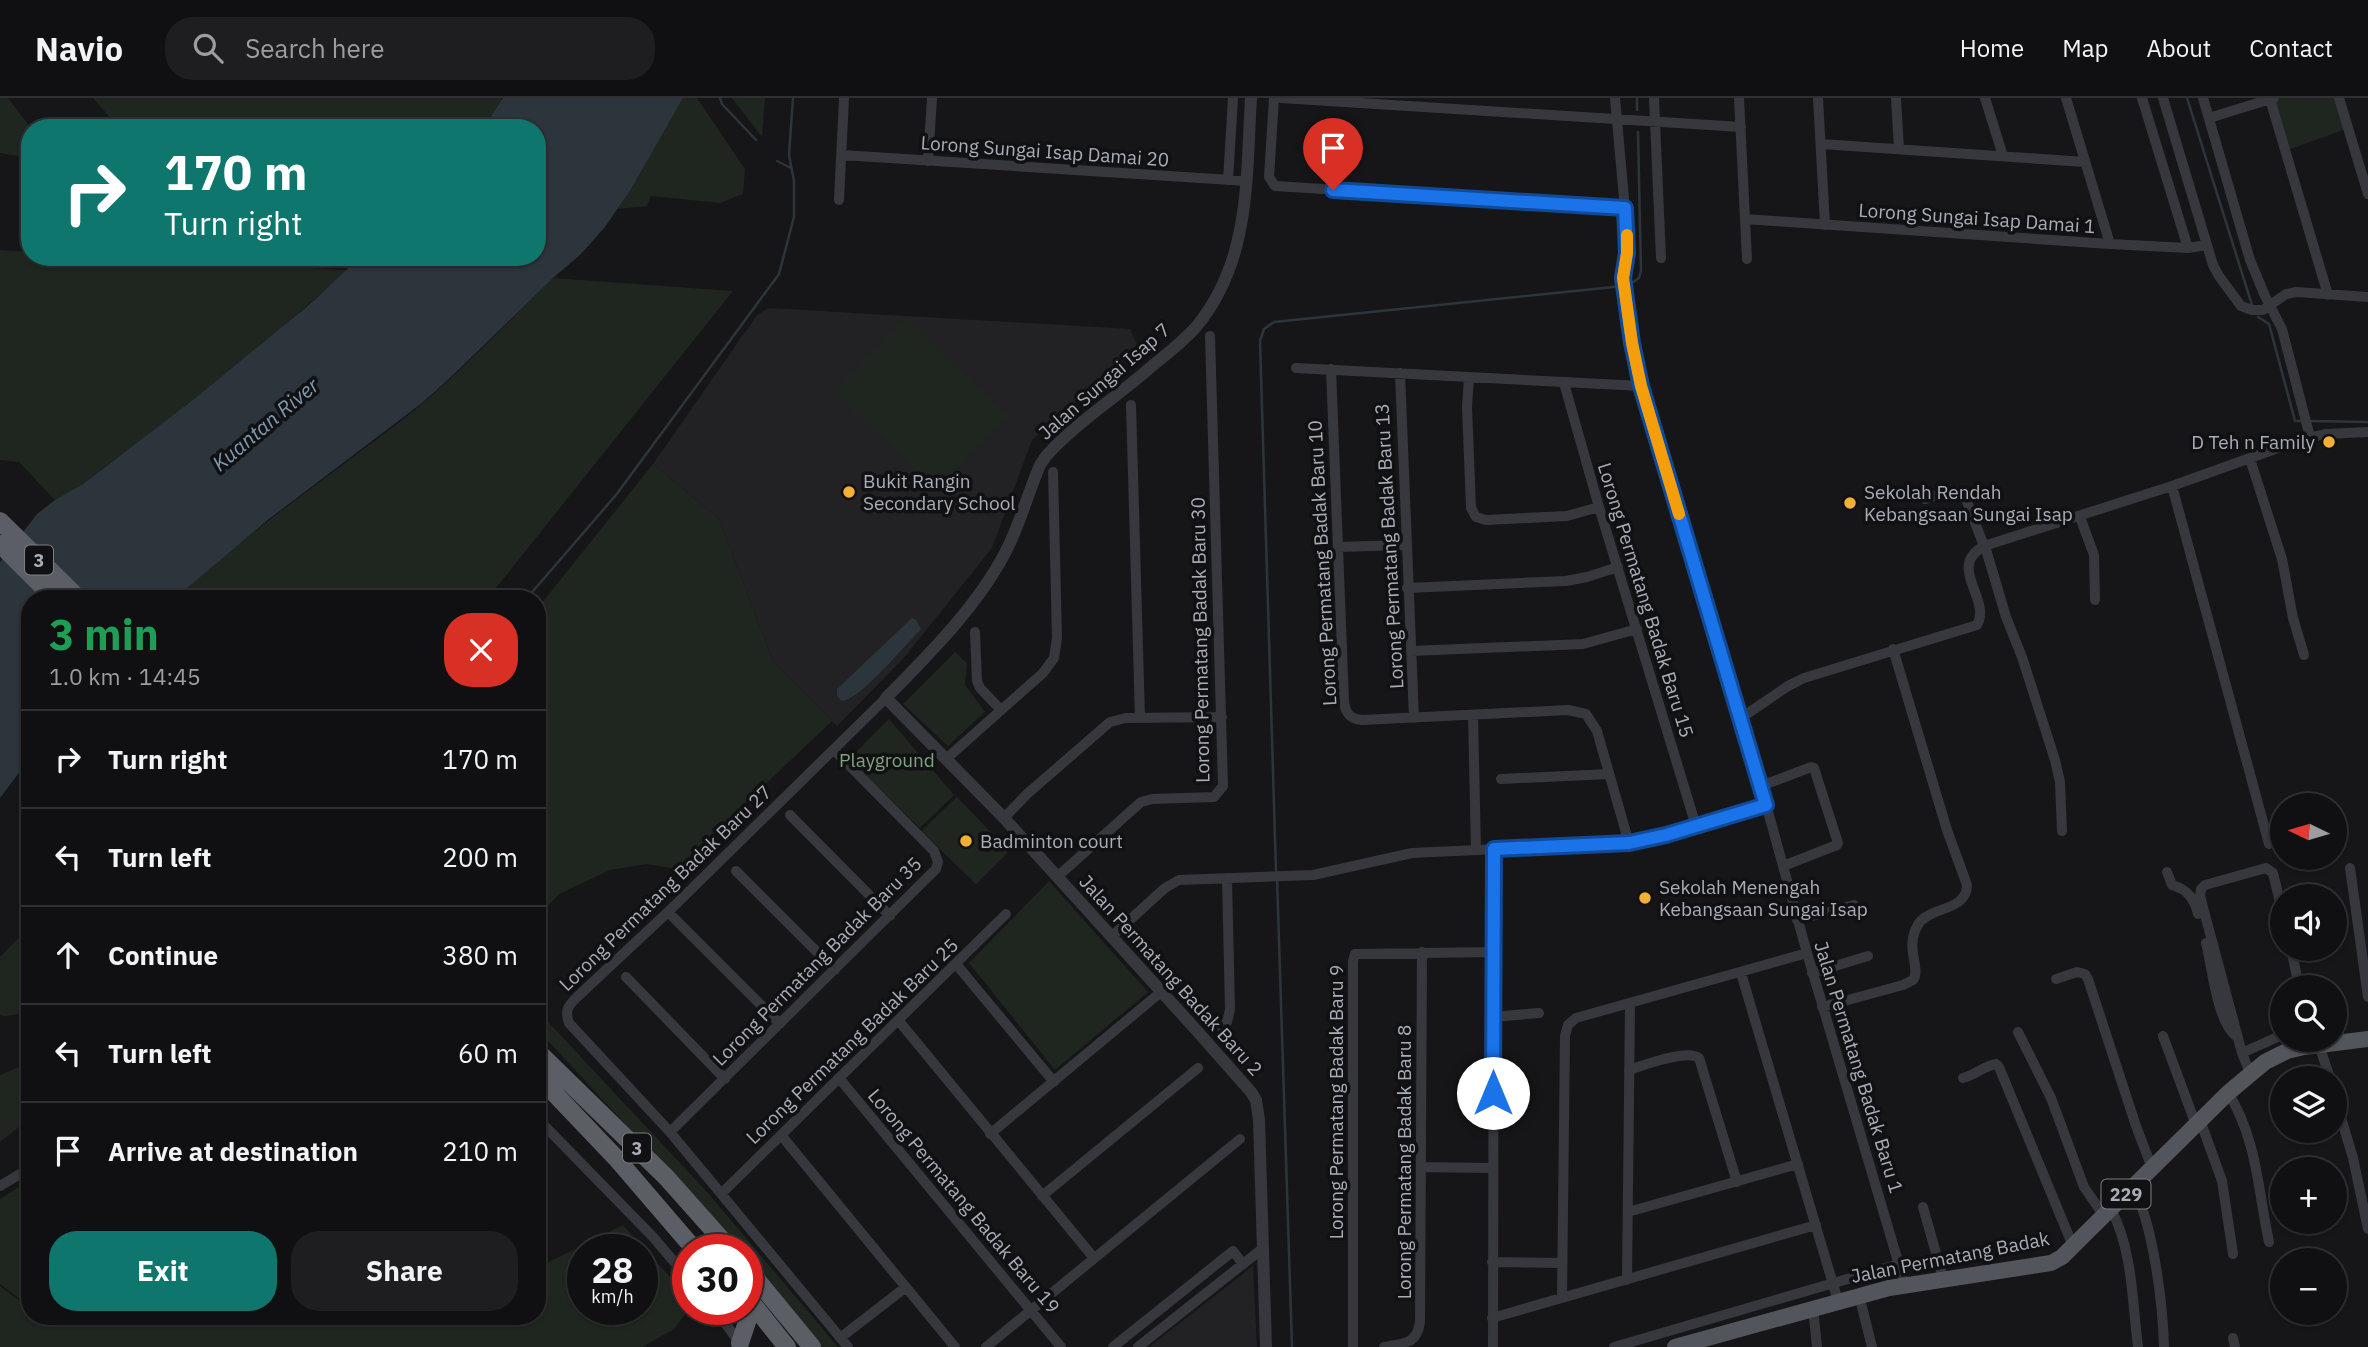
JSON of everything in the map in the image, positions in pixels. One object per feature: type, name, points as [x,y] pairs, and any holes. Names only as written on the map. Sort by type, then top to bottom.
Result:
[{"type":"highway","name":"3","points":[[0,521],[70,590]]},
{"type":"highway","name":"3","points":[[0,544],[46,590]]},
{"type":"highway","name":"3","points":[[546,1060],[666,1177],[718,1234]]},
{"type":"highway","name":"3","points":[[546,1084],[609,1150],[681,1234]]},
{"type":"highway","points":[[763,1287],[812,1347]]},
{"type":"highway","points":[[763,1317],[787,1347]]},
{"type":"highway","points":[[742,1345],[748,1325]]},
{"type":"highway","points":[[756,1325],[773,1347]]},
{"type":"main road","name":"Jalan Permatang Badak","points":[[2347,1041],[2368,1039]]},
{"type":"main road","name":"Jalan Permatang Badak","points":[[1675,1347],[1859,1295],[1943,1278],[2023,1269],[2050,1263],[2073,1247],[2250,1073],[2276,1056],[2288,1052]]},
{"type":"street","points":[[839,201],[844,98]]},
{"type":"street","points":[[928,161],[932,98]]},
{"type":"street","points":[[1228,180],[1233,98]]},
{"type":"street","name":"Jalan Sungai Isap 7","points":[[886,698],[943,638],[999,562],[1012,538],[1046,456],[1181,341],[1208,311],[1228,275],[1239,242],[1247,181],[1251,98]]},
{"type":"street","points":[[1275,98],[1269,177],[1275,186],[1625,208]]},
{"type":"street","points":[[1281,98],[1445,104],[1616,120],[1741,127]]},
{"type":"street","name":"Jalan Permatang Badak Baru 1","points":[[1615,98],[1625,208],[1627,253],[1623,278],[1641,386],[1761,786],[1812,973],[1905,1285]]},
{"type":"street","points":[[1654,98],[1661,258]]},
{"type":"street","points":[[1740,98],[1746,259]]},
{"type":"street","points":[[1818,98],[1825,225]]},
{"type":"street","points":[[1896,98],[1899,149]]},
{"type":"street","points":[[1985,98],[2003,156]]},
{"type":"street","points":[[2066,98],[2110,244]]},
{"type":"street","points":[[2142,98],[2188,248]]},
{"type":"street","points":[[2163,98],[2207,245],[2219,276],[2241,306],[2258,311],[2290,293],[2368,298]]},
{"type":"street","points":[[2203,98],[2250,260],[2282,329],[2310,437]]},
{"type":"street","points":[[2339,98],[2368,194]]},
{"type":"street","points":[[2209,118],[2272,99],[2328,295]]},
{"type":"street","points":[[1821,144],[2085,162]]},
{"type":"street","name":"Lorong Sungai Isap Damai 20","points":[[842,155],[1247,181]]},
{"type":"street","name":"Lorong Sungai Isap Damai 1","points":[[1745,219],[2110,244],[2188,248],[2207,245]]},
{"type":"street","name":"Lorong Permatang Badak Baru 30","points":[[1057,877],[1141,802],[1153,799],[1214,797],[1221,791],[1224,780],[1210,336]]},
{"type":"street","points":[[1296,368],[1641,386]]},
{"type":"street","name":"Lorong Permatang Badak Baru 10","points":[[1331,369],[1344,701],[1347,713],[1362,720],[1568,710],[1581,712],[1594,724],[1629,843]]},
{"type":"street","name":"Lorong Permatang Badak Baru 13","points":[[1400,373],[1414,718]]},
{"type":"street","points":[[1469,377],[1467,407],[1471,508],[1476,517],[1486,520],[1567,516],[1599,507]]},
{"type":"street","name":"Lorong Permatang Badak Baru 15","points":[[1564,383],[1696,826]]},
{"type":"street","points":[[1131,405],[1140,718]]},
{"type":"street","points":[[1741,718],[1804,678],[1977,625],[1980,612],[1968,566],[1973,554],[1984,546],[2080,517],[2310,437],[2368,432]]},
{"type":"street","points":[[2250,459],[2282,559],[2293,618],[2304,655]]},
{"type":"street","points":[[946,758],[1043,673],[1054,658],[1053,472]]},
{"type":"street","points":[[2172,486],[2269,844]]},
{"type":"street","points":[[1925,499],[1949,491],[1960,491],[1964,494],[2022,657],[2055,760],[2060,782],[2062,831]]},
{"type":"street","points":[[2080,517],[2094,555],[2095,600]]},
{"type":"street","points":[[1338,547],[1406,545]]},
{"type":"street","points":[[1408,587],[1566,581],[1618,567]]},
{"type":"street","points":[[1411,651],[1583,644],[1637,629]]},
{"type":"street","points":[[975,632],[976,681],[1001,710]]},
{"type":"street","points":[[1822,1007],[1913,980],[1916,972],[1911,945],[1920,922],[1962,901],[1967,893],[1967,885],[1947,830],[1893,649]]},
{"type":"street","name":"Lorong Permatang Badak Baru 27","points":[[886,698],[668,912],[576,998],[566,1014],[569,1023],[670,1132],[844,1342],[906,1287]]},
{"type":"street","name":"Jalan Permatang Badak Baru 2","points":[[886,698],[1004,818],[1256,1100],[1259,1120],[1266,1347]]},
{"type":"street","points":[[1473,715],[1476,850]]},
{"type":"street","points":[[1004,818],[1104,726],[1117,719],[1222,717]]},
{"type":"street","name":"Lorong Permatang Badak Baru 35","points":[[670,1132],[932,874],[937,856],[834,750]]},
{"type":"street","points":[[1761,786],[1811,766],[1814,768],[1838,843],[1783,866]]},
{"type":"street","points":[[1501,779],[1609,774]]},
{"type":"street","points":[[1111,937],[1172,883],[1186,879],[1313,875],[1412,853],[1629,843],[1766,805]]},
{"type":"street","points":[[790,815],[890,916]]},
{"type":"street","points":[[1493,1347],[1494,849]]},
{"type":"street","points":[[2250,1073],[2242,1053],[2200,892],[2205,886],[2263,867],[2272,870],[2275,884]]},
{"type":"street","points":[[2350,868],[2368,998]]},
{"type":"street","points":[[736,871],[835,970]]},
{"type":"street","points":[[2167,872],[2172,886],[2186,890],[2195,902],[2219,1000],[2231,1033],[2238,1038]]},
{"type":"street","points":[[1222,1028],[1227,1022],[1230,1010],[1227,878]]},
{"type":"street","points":[[1797,920],[1854,905]]},
{"type":"street","points":[[668,912],[780,1024]]},
{"type":"street","name":"Lorong Permatang Badak Baru 25","points":[[722,1193],[1006,914]]},
{"type":"street","name":"Lorong Permatang Badak Baru 8","points":[[1384,1347],[1414,1339],[1419,1329],[1422,952]]},
{"type":"street","name":"Lorong Permatang Badak Baru 9","points":[[1353,1347],[1355,954],[1493,952]]},
{"type":"street","points":[[1562,1298],[1568,1025],[1576,1018],[1807,953]]},
{"type":"street","points":[[1812,973],[1868,956]]},
{"type":"street","points":[[956,964],[1054,1082]]},
{"type":"street","points":[[2056,979],[2077,972],[2085,974],[2088,979],[2152,1168]]},
{"type":"street","points":[[1741,973],[1838,1301]]},
{"type":"street","points":[[626,977],[726,1079]]},
{"type":"street","points":[[990,1134],[1161,992]]},
{"type":"street","points":[[1627,1280],[1630,1004]]},
{"type":"street","points":[[1493,1017],[1539,1013]]},
{"type":"street","points":[[898,1020],[1094,1258]]},
{"type":"street","points":[[2018,1032],[2051,1098],[2084,1187],[2119,1224],[2126,1248],[2138,1347]]},
{"type":"street","points":[[2163,1036],[2222,1181],[2234,1254]]},
{"type":"street","points":[[2242,1053],[2270,1040]]},
{"type":"street","points":[[1629,1069],[1685,1054],[1699,1058],[1737,1182]]},
{"type":"street","points":[[1964,1078],[1992,1064],[1999,1067],[2073,1247]]},
{"type":"street","points":[[1042,1196],[1198,1069]]},
{"type":"street","name":"Lorong Permatang Badak Baru 19","points":[[839,1078],[1061,1347]]},
{"type":"street","points":[[2228,1093],[2240,1111],[2249,1136],[2269,1242]]},
{"type":"street","points":[[546,1126],[672,1259]]},
{"type":"street","points":[[781,1135],[956,1347]]},
{"type":"street","points":[[2347,1138],[2368,1229]]},
{"type":"street","points":[[986,1347],[1240,1139]]},
{"type":"street","points":[[1628,1212],[1798,1164]]},
{"type":"street","points":[[1422,1167],[1492,1168]]},
{"type":"street","points":[[0,1186],[21,1173]]},
{"type":"street","points":[[2133,1187],[2146,1218],[2160,1298],[2164,1347]]},
{"type":"street","points":[[1923,1207],[1943,1278]]},
{"type":"street","points":[[1492,1318],[1816,1225]]},
{"type":"street","points":[[1138,1347],[1262,1249]]},
{"type":"street","points":[[1114,1347],[1233,1251],[1243,1264]]},
{"type":"street","points":[[1492,1262],[1562,1263]]},
{"type":"street","points":[[1614,1347],[1899,1264]]},
{"type":"street","points":[[1859,1295],[1872,1347]]},
{"type":"street","points":[[1813,1308],[1817,1347]]},
{"type":"street","points":[[727,1325],[742,1345]]},
{"type":"shaded area","name":"Bukit Rangin Secondary School","points":[[769,308],[1130,329],[1139,349],[1032,440],[992,548],[903,659],[837,726],[773,662],[719,519],[653,464],[757,315]]},
{"type":"shaded area","points":[[1253,1266],[1257,1347],[1149,1347]]},
{"type":"green space","points":[[0,98],[8,98],[24,119],[21,119],[21,156],[0,153]]},
{"type":"green space","points":[[93,98],[503,98],[489,119],[111,119]]},
{"type":"green space","points":[[683,98],[697,98],[745,169],[743,194],[720,203],[651,196],[647,206],[618,209]]},
{"type":"green space","points":[[732,98],[765,98],[762,137]]},
{"type":"green space","points":[[2336,98],[2346,129],[2288,150],[2274,100]]},
{"type":"green space","points":[[0,250],[21,251],[21,266],[279,266],[347,270],[267,340],[185,406],[65,495],[55,500],[19,462],[0,460]]},
{"type":"green space","points":[[553,278],[733,291],[494,590],[184,590],[256,530],[397,424],[458,372]]},
{"type":"green space","points":[[905,317],[1008,416],[937,490],[834,392]]},
{"type":"green space","points":[[653,464],[719,519],[773,662],[832,721],[676,869],[647,864],[610,870],[559,894],[546,908],[546,598]]},
{"type":"green space","name":"Playground","points":[[955,652],[967,663],[965,685],[985,712],[948,746],[903,704]]},
{"type":"green space","name":"Playground","points":[[889,719],[954,795],[920,828],[848,760]]},
{"type":"green space","name":"Badminton court","points":[[957,797],[1009,851],[976,884],[921,831]]},
{"type":"green space","points":[[1049,881],[1148,992],[1055,1070],[969,963]]},
{"type":"green space","points":[[21,935],[21,1013],[0,1015],[0,957]]},
{"type":"green space","points":[[546,1020],[708,1193],[743,1234],[727,1234],[546,1039]]},
{"type":"green space","points":[[21,1066],[21,1125],[0,1142],[0,1075]]},
{"type":"green space","points":[[21,1186],[21,1300],[0,1284],[0,1199]]},
{"type":"green space","points":[[623,1225],[631,1234],[605,1234]]},
{"type":"green space","points":[[567,1253],[567,1325],[658,1325],[658,1264],[672,1279],[672,1325],[677,1325],[642,1347],[0,1347],[0,1286],[21,1302],[21,1325],[546,1325],[546,1264]]},
{"type":"green space","points":[[763,1258],[838,1347],[821,1347],[763,1277]]},
{"type":"water","name":"Kuantan River","points":[[503,98],[683,98],[631,189],[605,227],[581,254],[422,403],[269,519],[185,590],[21,590],[21,770],[0,798],[0,562],[37,514],[83,484],[198,396],[310,304],[350,266],[546,266],[546,119],[489,119]]},
{"type":"water","points":[[912,618],[921,629],[871,682],[842,701],[837,696],[837,689]]},
{"type":"waterway","points":[[720,98],[722,104],[756,140]]},
{"type":"waterway","points":[[534,590],[616,495],[779,274],[794,217],[794,181],[789,155],[793,98]]},
{"type":"waterway","points":[[1637,98],[1637,110]]},
{"type":"waterway","points":[[2187,98],[2252,305]]},
{"type":"waterway","points":[[1629,285],[1639,278],[1641,271],[1638,132]]},
{"type":"waterway","points":[[777,161],[791,168]]},
{"type":"waterway","points":[[1276,871],[1260,341],[1264,329],[1274,322],[1623,286]]},
{"type":"waterway","points":[[2258,317],[2269,324],[2295,421],[2304,421]]},
{"type":"waterway","points":[[2311,421],[2368,422]]},
{"type":"waterway","points":[[1277,878],[1292,1347]]},
{"type":"slow traffic","points":[[1627,235],[1623,278],[1632,343],[1641,386],[1679,514]]},
{"type":"place","name":"D Teh n Family","points":[[2329,442]]},
{"type":"place","name":"Bukit Rangin Secondary School","points":[[849,492]]},
{"type":"place","name":"Sekolah Rendah Kebangsaan Sungai Isap","points":[[1850,503]]},
{"type":"place","name":"Badminton court","points":[[966,841]]},
{"type":"place","name":"Sekolah Menengah Kebangsaan Sungai Isap","points":[[1645,898]]},
{"type":"route","points":[[1333,190],[1625,208],[1627,253],[1623,278],[1641,386],[1766,805],[1666,835],[1629,843],[1494,849],[1493,1093]]}]
